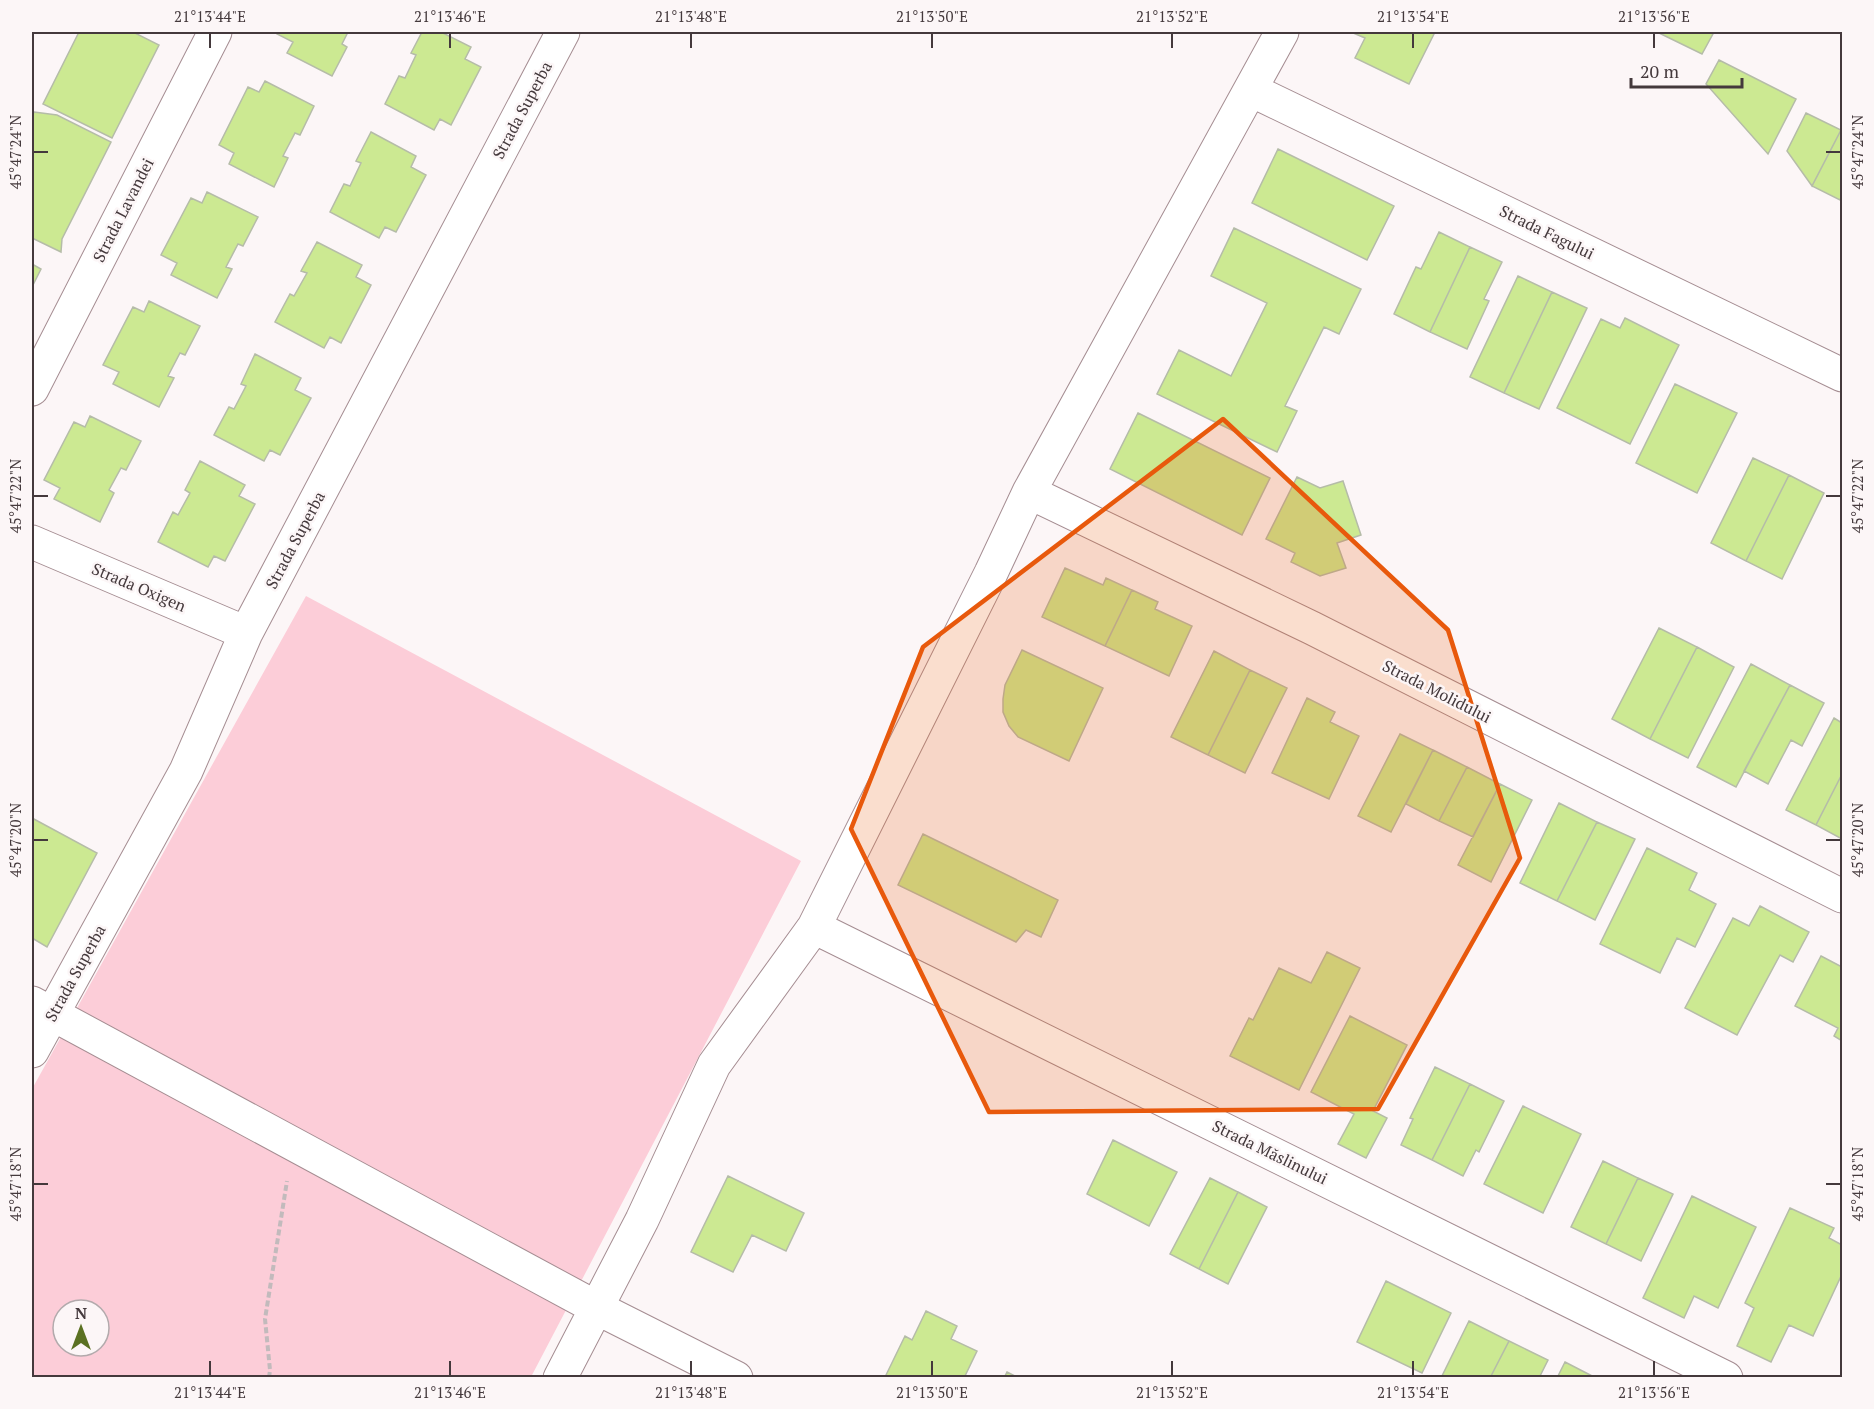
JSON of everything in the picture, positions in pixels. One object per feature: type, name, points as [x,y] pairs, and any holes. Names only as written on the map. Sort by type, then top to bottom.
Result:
[{"type":"street","name":"Strada Lavandei","points":[[32,389],[215,32]]},
{"type":"street","name":"Strada Superba","points":[[32,1051],[42,1009],[186,771],[246,633],[563,32]]},
{"type":"street","points":[[560,1377],[642,1220],[714,1065],[814,927],[986,584],[1029,492],[1282,32]]},
{"type":"street","name":"Strada Fagului","points":[[1251,90],[1842,375]]},
{"type":"street","name":"Strada Molidului","points":[[1029,492],[1312,628],[1842,896]]},
{"type":"street","name":"Strada Oxigen","points":[[32,542],[246,633]]},
{"type":"street","name":"Strada Măslinului","points":[[814,927],[1726,1377]]},
{"type":"street","points":[[42,1009],[597,1308],[736,1377]]},
{"type":"path","points":[[268,1377],[270,1370],[265,1319],[293,1145]]},
{"type":"highlighted area","points":[[1223,419],[1448,630],[1520,858],[1378,1109],[989,1112],[851,829],[923,647]]},
{"type":"shaded area","points":[[306,596],[801,861],[531,1377],[32,1378],[32,1089]]},
{"type":"building","points":[[79,32],[133,32],[159,45],[112,138],[43,104]]},
{"type":"building","points":[[278,32],[348,32],[342,44],[347,47],[332,76],[287,53],[293,42],[277,34]]},
{"type":"building","points":[[422,32],[441,32],[471,47],[465,59],[481,67],[451,125],[440,119],[434,130],[385,104],[399,76],[405,78],[416,55],[411,53]]},
{"type":"building","points":[[1351,32],[1435,32],[1409,84],[1355,58],[1365,38]]},
{"type":"building","points":[[1657,32],[1714,32],[1702,54]]},
{"type":"building","points":[[1719,60],[1796,99],[1768,154],[1706,84]]},
{"type":"building","points":[[265,81],[314,106],[300,135],[295,133],[283,156],[288,158],[274,187],[229,164],[234,153],[219,145],[248,87],[259,92]]},
{"type":"building","points":[[34,112],[57,115],[111,142],[62,239],[61,252],[32,238],[32,117]]},
{"type":"building","points":[[1806,113],[1841,130],[1812,186],[1787,151]]},
{"type":"building","points":[[1841,130],[1842,195],[1840,200],[1812,186]]},
{"type":"building","points":[[371,132],[416,156],[411,167],[426,175],[396,232],[385,227],[379,238],[330,212],[344,184],[350,186],[361,163],[356,161]]},
{"type":"building","points":[[1278,149],[1394,206],[1367,260],[1252,203]]},
{"type":"building","points":[[207,192],[258,217],[243,246],[238,244],[226,267],[232,269],[217,298],[171,275],[177,263],[161,255],[191,198],[202,203]]},
{"type":"building","points":[[1234,228],[1361,289],[1339,334],[1324,327],[1285,406],[1297,411],[1277,452],[1157,394],[1179,350],[1231,376],[1267,303],[1211,276]]},
{"type":"building","points":[[1439,232],[1470,247],[1430,332],[1394,314],[1416,267],[1421,269]]},
{"type":"building","points":[[317,242],[362,265],[356,277],[371,285],[341,343],[330,337],[324,348],[275,322],[290,294],[294,296],[307,273],[301,271]]},
{"type":"building","points":[[1470,247],[1502,262],[1484,299],[1489,301],[1467,349],[1430,332]]},
{"type":"building","points":[[32,264],[41,269],[32,287]]},
{"type":"building","points":[[1518,276],[1552,292],[1504,393],[1470,377]]},
{"type":"building","points":[[1552,292],[1587,308],[1539,409],[1504,393]]},
{"type":"building","points":[[149,301],[200,326],[185,355],[180,353],[168,376],[174,378],[159,407],[113,384],[119,372],[103,365],[133,307],[144,312]]},
{"type":"building","points":[[1625,318],[1679,345],[1630,444],[1557,408],[1601,319],[1620,328]]},
{"type":"building","points":[[255,354],[301,378],[295,390],[311,398],[280,455],[270,450],[264,461],[214,435],[229,407],[234,409],[246,386],[241,384]]},
{"type":"building","points":[[1675,384],[1737,413],[1697,493],[1636,463]]},
{"type":"building","points":[[1138,413],[1270,478],[1242,535],[1110,469]]},
{"type":"building","points":[[90,416],[141,441],[126,470],[121,468],[109,490],[114,493],[100,522],[54,499],[60,488],[44,480],[74,422],[85,427]]},
{"type":"building","points":[[1753,458],[1789,475],[1746,561],[1711,543]]},
{"type":"building","points":[[200,461],[245,485],[239,496],[255,504],[225,561],[214,556],[208,567],[158,542],[173,512],[178,515],[190,493],[185,490]]},
{"type":"building","points":[[1789,475],[1824,493],[1782,579],[1746,561]]},
{"type":"building","points":[[1297,477],[1320,488],[1343,481],[1361,535],[1337,543],[1346,568],[1320,576],[1291,562],[1295,553],[1266,539]]},
{"type":"building","points":[[1065,568],[1103,585],[1106,578],[1132,590],[1105,646],[1042,617]]},
{"type":"building","points":[[1132,590],[1158,602],[1155,609],[1192,626],[1169,676],[1105,646]]},
{"type":"building","points":[[1659,628],[1697,647],[1650,739],[1612,719]]},
{"type":"building","points":[[1697,647],[1734,667],[1688,758],[1650,739]]},
{"type":"building","points":[[1022,650],[1103,688],[1069,761],[1018,737],[1009,726],[1003,712],[1005,685]]},
{"type":"building","points":[[1214,651],[1250,670],[1208,755],[1171,737]]},
{"type":"building","points":[[1751,664],[1790,685],[1736,787],[1697,767]]},
{"type":"building","points":[[1250,670],[1287,688],[1245,773],[1208,755]]},
{"type":"building","points":[[1790,685],[1824,703],[1802,746],[1791,740],[1768,784],[1744,771]]},
{"type":"building","points":[[1307,698],[1335,712],[1330,722],[1359,736],[1329,799],[1272,773]]},
{"type":"building","points":[[1834,718],[1842,723],[1842,774],[1816,825],[1786,810]]},
{"type":"building","points":[[1400,734],[1433,750],[1391,832],[1358,816]]},
{"type":"building","points":[[1433,750],[1467,767],[1439,821],[1406,804]]},
{"type":"building","points":[[1467,767],[1500,784],[1473,837],[1439,821]]},
{"type":"building","points":[[1842,774],[1842,839],[1816,825]]},
{"type":"building","points":[[1500,784],[1532,800],[1491,882],[1458,865]]},
{"type":"building","points":[[1559,803],[1597,822],[1557,901],[1520,883]]},
{"type":"building","points":[[32,818],[97,853],[47,947],[32,938]]},
{"type":"building","points":[[1597,822],[1635,839],[1595,920],[1557,901]]},
{"type":"building","points":[[923,834],[1058,900],[1041,937],[1026,930],[1016,942],[898,885]]},
{"type":"building","points":[[1647,848],[1697,873],[1689,890],[1716,904],[1695,947],[1677,938],[1660,973],[1600,944]]},
{"type":"building","points":[[1760,906],[1809,932],[1793,962],[1780,955],[1737,1035],[1685,1008],[1733,918],[1749,926]]},
{"type":"building","points":[[1327,952],[1360,968],[1299,1090],[1230,1056],[1249,1018],[1253,1020],[1279,968],[1311,983]]},
{"type":"building","points":[[1821,956],[1842,967],[1842,1041],[1834,1036],[1838,1028],[1795,1006]]},
{"type":"building","points":[[1350,1016],[1407,1045],[1373,1111],[1387,1118],[1366,1158],[1338,1144],[1354,1114],[1311,1092]]},
{"type":"building","points":[[1435,1067],[1470,1084],[1432,1160],[1401,1145],[1413,1119],[1410,1118]]},
{"type":"building","points":[[1470,1084],[1504,1101],[1479,1152],[1476,1150],[1463,1176],[1432,1160]]},
{"type":"building","points":[[1523,1106],[1581,1134],[1543,1213],[1484,1184]]},
{"type":"building","points":[[1113,1140],[1177,1172],[1149,1226],[1087,1194]]},
{"type":"building","points":[[1603,1161],[1638,1178],[1606,1244],[1571,1227]]},
{"type":"building","points":[[728,1176],[804,1213],[786,1251],[752,1235],[733,1272],[691,1252]]},
{"type":"building","points":[[1210,1178],[1238,1192],[1199,1269],[1170,1254]]},
{"type":"building","points":[[1638,1178],[1673,1194],[1641,1261],[1606,1244]]},
{"type":"building","points":[[1238,1192],[1267,1207],[1228,1284],[1199,1269]]},
{"type":"building","points":[[1692,1196],[1756,1227],[1718,1308],[1694,1296],[1684,1318],[1643,1298]]},
{"type":"building","points":[[1790,1208],[1834,1228],[1829,1238],[1842,1245],[1842,1274],[1813,1336],[1789,1325],[1771,1362],[1737,1346],[1754,1308],[1745,1303]]},
{"type":"building","points":[[1386,1281],[1451,1313],[1422,1373],[1357,1342]]},
{"type":"building","points":[[926,1311],[957,1326],[951,1339],[977,1351],[964,1378],[893,1378],[886,1375],[905,1336],[912,1340]]},
{"type":"building","points":[[1469,1321],[1509,1341],[1490,1378],[1441,1378]]},
{"type":"building","points":[[1509,1341],[1548,1360],[1539,1378],[1490,1378]]},
{"type":"building","points":[[1565,1362],[1596,1378],[1557,1378]]},
{"type":"building","points":[[1007,1372],[1019,1378],[1004,1378]]}]
